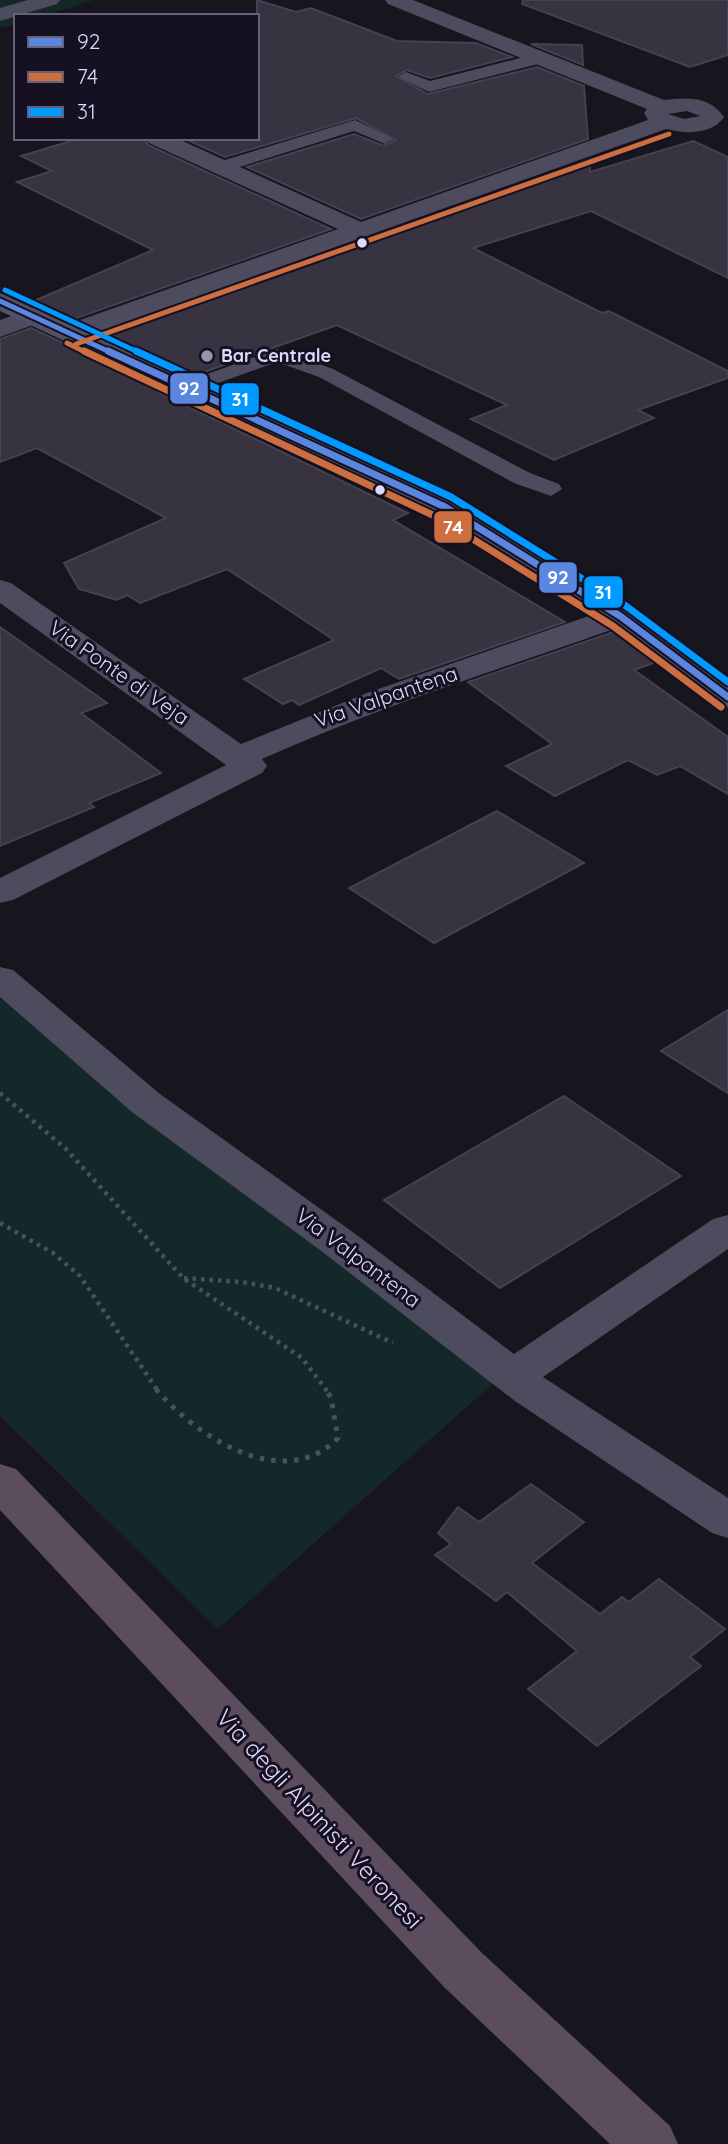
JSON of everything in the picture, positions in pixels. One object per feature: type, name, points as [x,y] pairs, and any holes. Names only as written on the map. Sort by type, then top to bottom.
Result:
[{"type":"highway","name":"Via degli Alpinisti Veronesi","points":[[0,1481],[463,1970],[650,2144]]},
{"type":"street","points":[[0,15],[50,0]]},
{"type":"street","points":[[395,0],[663,115]]},
{"type":"street","points":[[705,115],[728,99]]},
{"type":"street","points":[[72,332],[357,229],[687,104],[728,132]]},
{"type":"street","points":[[161,140],[357,229]]},
{"type":"street","points":[[0,301],[72,332],[445,507],[620,616],[728,697]]},
{"type":"street","points":[[0,329],[35,316]]},
{"type":"street","name":"Via Ponte di Veja","points":[[0,589],[237,758]]},
{"type":"street","name":"Via Valpantena","points":[[237,758],[309,724],[379,697],[620,616]]},
{"type":"street","points":[[0,892],[250,766],[237,758]]},
{"type":"street","name":"Via Valpantena","points":[[0,978],[146,1103],[513,1376],[728,1521]]},
{"type":"street","points":[[513,1376],[728,1229]]},
{"type":"lane","points":[[406,78],[429,87],[536,59]]},
{"type":"lane","points":[[221,167],[355,125],[386,139]]},
{"type":"lane","points":[[189,387],[277,355],[326,373],[522,478],[551,489]]},
{"type":"path","points":[[0,1093],[65,1148],[183,1278],[302,1358],[320,1379],[331,1398],[338,1438],[331,1447],[309,1457],[288,1461],[265,1460],[224,1445],[178,1413],[133,1359],[106,1309],[79,1275],[61,1258],[0,1223]]},
{"type":"path","points":[[183,1278],[274,1288],[301,1299],[367,1335],[400,1345],[423,1348],[462,1337]]},
{"type":"green space","points":[[0,0],[94,0],[48,14],[14,14],[14,24],[0,28]]},
{"type":"green space","points":[[0,996],[216,1174],[499,1378],[218,1629],[0,1416]]},
{"type":"building","points":[[257,0],[296,12],[311,8],[397,41],[476,43],[512,57],[430,78],[407,70],[396,76],[428,94],[537,67],[584,86],[588,139],[361,219],[247,167],[354,134],[384,146],[396,140],[356,118],[225,157],[187,140],[259,140]]},
{"type":"building","points":[[523,0],[728,0],[728,55],[690,67],[522,4]]},
{"type":"building","points":[[531,44],[582,45],[583,65]]},
{"type":"building","points":[[74,140],[145,140],[148,145],[331,229],[68,321],[29,303],[153,250],[17,182],[52,171],[21,156]]},
{"type":"building","points":[[693,141],[728,157],[728,278],[591,211],[473,248],[602,313],[609,311],[728,371],[728,378],[638,410],[654,418],[554,460],[471,419],[507,405],[337,325],[190,377],[98,335],[589,159],[590,172]]},
{"type":"building","points":[[31,328],[165,391],[160,393],[408,513],[393,520],[565,622],[399,679],[381,668],[299,705],[292,700],[283,704],[244,679],[334,640],[227,569],[140,603],[127,595],[117,600],[79,589],[64,563],[166,518],[37,448],[0,462],[0,339]]},
{"type":"building","points":[[0,627],[107,703],[81,713],[161,773],[89,803],[94,807],[0,846]]},
{"type":"building","points":[[616,631],[656,662],[634,670],[728,737],[728,794],[680,766],[657,775],[628,760],[555,796],[506,766],[552,744],[468,682]]},
{"type":"building","points":[[497,811],[584,863],[434,943],[349,888]]},
{"type":"building","points":[[728,1010],[728,1093],[661,1051]]},
{"type":"building","points":[[564,1096],[681,1176],[500,1288],[384,1200]]},
{"type":"building","points":[[531,1484],[584,1522],[532,1563],[600,1614],[622,1597],[629,1602],[659,1579],[725,1629],[690,1657],[701,1666],[597,1746],[528,1689],[577,1651],[507,1592],[496,1601],[435,1555],[451,1544],[438,1533],[458,1507],[479,1522]]},
{"type":"transit line","name":"74","points":[[76,344],[669,134]]},
{"type":"transit line","name":"31","points":[[5,290],[451,497],[626,606],[728,682]]},
{"type":"transit line","name":"92","points":[[0,301],[445,507],[620,616],[728,697]]},
{"type":"transit line","name":"74","points":[[67,343],[439,518],[613,626],[721,707]]},
{"type":"place","name":"Bar Centrale","points":[[207,356]]}]
